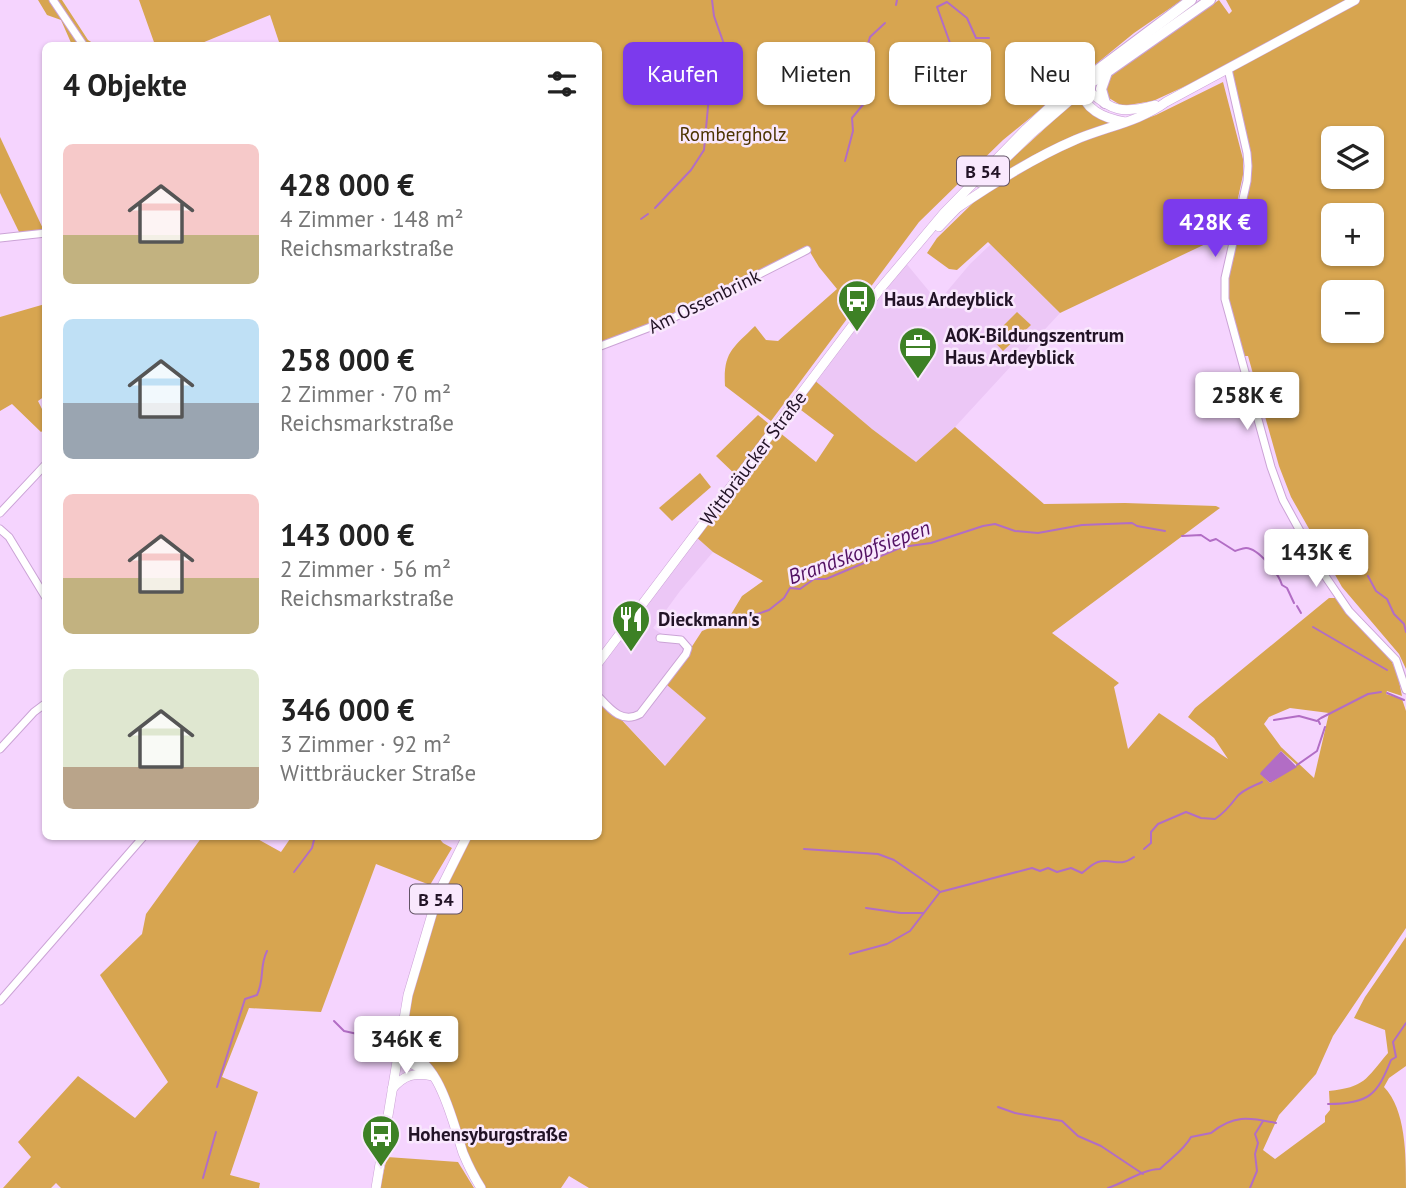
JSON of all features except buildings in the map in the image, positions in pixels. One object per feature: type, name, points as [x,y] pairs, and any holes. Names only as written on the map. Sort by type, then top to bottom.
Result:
[{"type":"highway","name":"B 54","points":[[1095,77],[1191,0]]},
{"type":"highway","name":"B 54","points":[[1107,72],[1210,0]]},
{"type":"highway","points":[[1105,103],[1101,89],[1107,72]]},
{"type":"main road","points":[[957,208],[1041,155],[1078,138],[1155,110],[1356,0]]},
{"type":"main road","name":"B 54","points":[[1095,79],[1107,72]]},
{"type":"main road","points":[[1095,97],[1116,109],[1130,111],[1166,102]]},
{"type":"main road","name":"B 54","points":[[910,255],[944,212],[1052,105]]},
{"type":"main road","name":"B 54","points":[[910,255],[1063,105]]},
{"type":"main road","points":[[1088,105],[1109,119],[1126,122]]},
{"type":"main road","name":"Wittbräucker Straße","points":[[602,658],[860,315],[910,255]]},
{"type":"main road","name":"B 54","points":[[376,1188],[404,1012],[438,894],[465,840]]},
{"type":"main road","name":"B 54","points":[[404,1012],[407,1037],[416,1056]]},
{"type":"main road","points":[[398,1054],[416,1056],[433,1076],[446,1099],[467,1163],[481,1188]]},
{"type":"main road","points":[[398,1054],[433,1076]]},
{"type":"main road","points":[[391,1090],[408,1075],[433,1076]]},
{"type":"street","points":[[53,0],[81,42]]},
{"type":"street","points":[[1228,69],[1248,166],[1224,288],[1234,338],[1283,500],[1335,592],[1349,611],[1396,660],[1406,691]]},
{"type":"street","points":[[0,238],[42,233]]},
{"type":"street","name":"Am Ossenbrink","points":[[602,345],[669,320],[807,250]]},
{"type":"street","points":[[0,513],[42,468]]},
{"type":"street","points":[[0,529],[9,537],[42,591]]},
{"type":"street","points":[[602,700],[619,716],[630,718],[640,714],[688,648],[681,640],[660,638]]},
{"type":"street","points":[[0,749],[42,706]]},
{"type":"street","points":[[0,1001],[141,840]]},
{"type":"shaded area","points":[[991,244],[1060,313],[955,427],[916,462],[813,379],[905,262],[938,302]]},
{"type":"shaded area","points":[[695,536],[713,552],[653,628],[662,634],[679,636],[692,645],[667,685],[706,718],[666,766],[602,699],[602,658]]},
{"type":"shaded area","points":[[1281,751],[1297,767],[1270,783],[1260,774]]},
{"type":"green space","points":[[38,0],[62,0],[91,42],[71,42],[61,20],[47,15]]},
{"type":"green space","name":"Rombergholz","points":[[139,0],[1182,0],[1134,33],[1095,65],[1095,42],[1005,42],[1005,105],[1046,105],[1003,140],[919,222],[771,421],[725,386],[726,365],[731,351],[755,326],[766,340],[778,341],[837,289],[807,247],[686,309],[602,343],[602,42],[279,42],[270,15],[204,42],[154,42]]},
{"type":"green space","points":[[1219,0],[1229,14],[1232,11],[1226,0],[1348,0],[1153,101],[1122,106],[1109,98],[1107,85],[1114,73]]},
{"type":"green space","points":[[1355,0],[1406,0],[1406,669],[1399,654],[1342,587],[1291,497],[1279,466],[1248,356],[1242,356],[1231,318],[1225,278],[1248,174],[1228,69]]},
{"type":"green space","points":[[1223,82],[1243,159],[1243,175],[1230,235],[1214,240],[1060,313],[988,242],[957,270],[949,269],[927,253],[937,238],[976,200],[1045,158],[1077,143],[1156,115]]},
{"type":"green space","points":[[1070,105],[1084,105],[1098,118],[1115,124],[980,188]]},
{"type":"green space","points":[[0,137],[42,227],[42,233],[21,236],[0,193]]},
{"type":"green space","points":[[42,305],[42,398],[38,401],[42,409],[41,432],[12,404],[0,411],[0,317]]},
{"type":"green space","points":[[1017,312],[1031,325],[1003,351],[991,338]]},
{"type":"green space","points":[[813,379],[916,462],[955,427],[1044,504],[1125,503],[1220,508],[1052,633],[1119,683],[1114,687],[1128,749],[1159,713],[1228,759],[1214,738],[1188,717],[1195,708],[1329,598],[1335,598],[1392,662],[1402,696],[1387,691],[1386,694],[1402,699],[1406,711],[1406,928],[1333,1036],[1316,1074],[1279,1115],[1263,1150],[1275,1159],[1325,1122],[1325,1116],[1330,1110],[1329,1091],[1363,1081],[1388,1053],[1385,1030],[1354,1018],[1406,937],[1406,1066],[1389,1078],[1384,1087],[1401,1120],[1406,1188],[589,1188],[569,1176],[561,1188],[481,1188],[433,1076],[404,1060],[400,1034],[426,929],[466,840],[602,840],[602,699],[665,766],[706,718],[667,685],[702,631],[727,621],[742,596],[763,581],[713,552],[695,536],[739,478],[716,456],[758,415],[816,462],[834,435],[793,404]],"holes":[[[1290,708],[1329,713],[1314,778],[1281,747],[1264,724],[1269,717]],[[1281,751],[1297,765],[1270,783],[1261,774]]]},
{"type":"green space","points":[[700,473],[711,487],[672,521],[659,508]]},
{"type":"green space","points":[[200,840],[259,840],[281,852],[289,840],[440,840],[452,848],[430,885],[376,864],[321,1012],[249,1008],[222,1077],[258,1092],[230,1175],[260,1183],[259,1188],[61,1188],[56,1183],[51,1188],[3,1188],[31,1157],[18,1142],[78,1076],[135,1118],[168,1082],[100,975],[142,934],[146,914]]},
{"type":"green space","points":[[387,1157],[458,1162],[474,1188],[380,1188]]},
{"type":"waterway","points":[[655,208],[691,170],[704,150],[709,96],[715,92],[730,61],[714,16],[712,0]]},
{"type":"waterway","points":[[896,5],[897,0]]},
{"type":"waterway","points":[[950,42],[937,7],[947,2],[967,18],[976,38],[989,38]]},
{"type":"waterway","points":[[845,161],[853,131],[852,118],[866,101],[858,78],[870,37],[885,23]]},
{"type":"waterway","points":[[641,219],[648,214]]},
{"type":"waterway","name":"Brandskopfsiepen","points":[[737,621],[769,610],[784,598],[790,588],[800,589],[814,579],[826,579],[902,547],[931,543],[983,526],[995,524],[1015,531],[1038,533],[1082,525],[1132,523],[1165,531]]},
{"type":"waterway","name":"Brandskopfsiepen","points":[[1182,536],[1201,535],[1210,541],[1216,539],[1235,551],[1251,549],[1272,568],[1294,603]]},
{"type":"waterway","points":[[1368,576],[1376,591],[1387,599],[1394,614],[1404,624],[1406,632]]},
{"type":"waterway","name":"Brandskopfsiepen","points":[[1297,606],[1301,613]]},
{"type":"waterway","name":"Brandskopfsiepen","points":[[1313,627],[1387,670]]},
{"type":"waterway","points":[[1320,724],[1318,720],[1321,718],[1368,694],[1381,692]]},
{"type":"waterway","points":[[1387,693],[1404,700]]},
{"type":"waterway","points":[[1274,720],[1299,716],[1317,721]]},
{"type":"waterway","points":[[1297,765],[1317,751],[1325,727]]},
{"type":"waterway","points":[[1144,849],[1151,843],[1151,832],[1158,824],[1186,812],[1201,818],[1215,819],[1241,793],[1262,782]]},
{"type":"waterway","points":[[294,872],[312,848],[314,840]]},
{"type":"waterway","points":[[804,849],[878,854],[894,860],[939,891]]},
{"type":"waterway","points":[[940,892],[1032,868],[1040,871],[1048,868],[1057,872],[1071,868],[1082,873],[1098,862],[1124,862],[1134,857]]},
{"type":"waterway","points":[[850,954],[887,944],[910,931],[940,892]]},
{"type":"waterway","points":[[866,908],[923,913]]},
{"type":"waterway","points":[[217,1087],[245,999],[257,995],[267,951]]},
{"type":"waterway","points":[[334,1021],[344,1031],[362,1035]]},
{"type":"waterway","points":[[1328,1104],[1353,1102],[1370,1095],[1376,1089],[1391,1060],[1396,1057],[1393,1042],[1406,1023]]},
{"type":"waterway","points":[[998,1107],[1015,1113],[1062,1121],[1078,1136],[1101,1146],[1143,1174]]},
{"type":"waterway","points":[[1108,1188],[1140,1174],[1160,1169],[1191,1137],[1211,1133],[1226,1123],[1241,1119],[1276,1123]]},
{"type":"waterway","points":[[1250,1188],[1257,1171],[1255,1154],[1258,1143],[1255,1134],[1263,1121]]},
{"type":"waterway","points":[[203,1178],[216,1132]]},
{"type":"place","name":"Haus Ardeyblick","points":[[857,333]]},
{"type":"place","name":"AOK-Bildungszentrum Haus Ardeyblick","points":[[918,380]]},
{"type":"place","name":"Dieckmann's","points":[[631,653]]},
{"type":"place","name":"Hohensyburgstraße","points":[[381,1168]]}]
